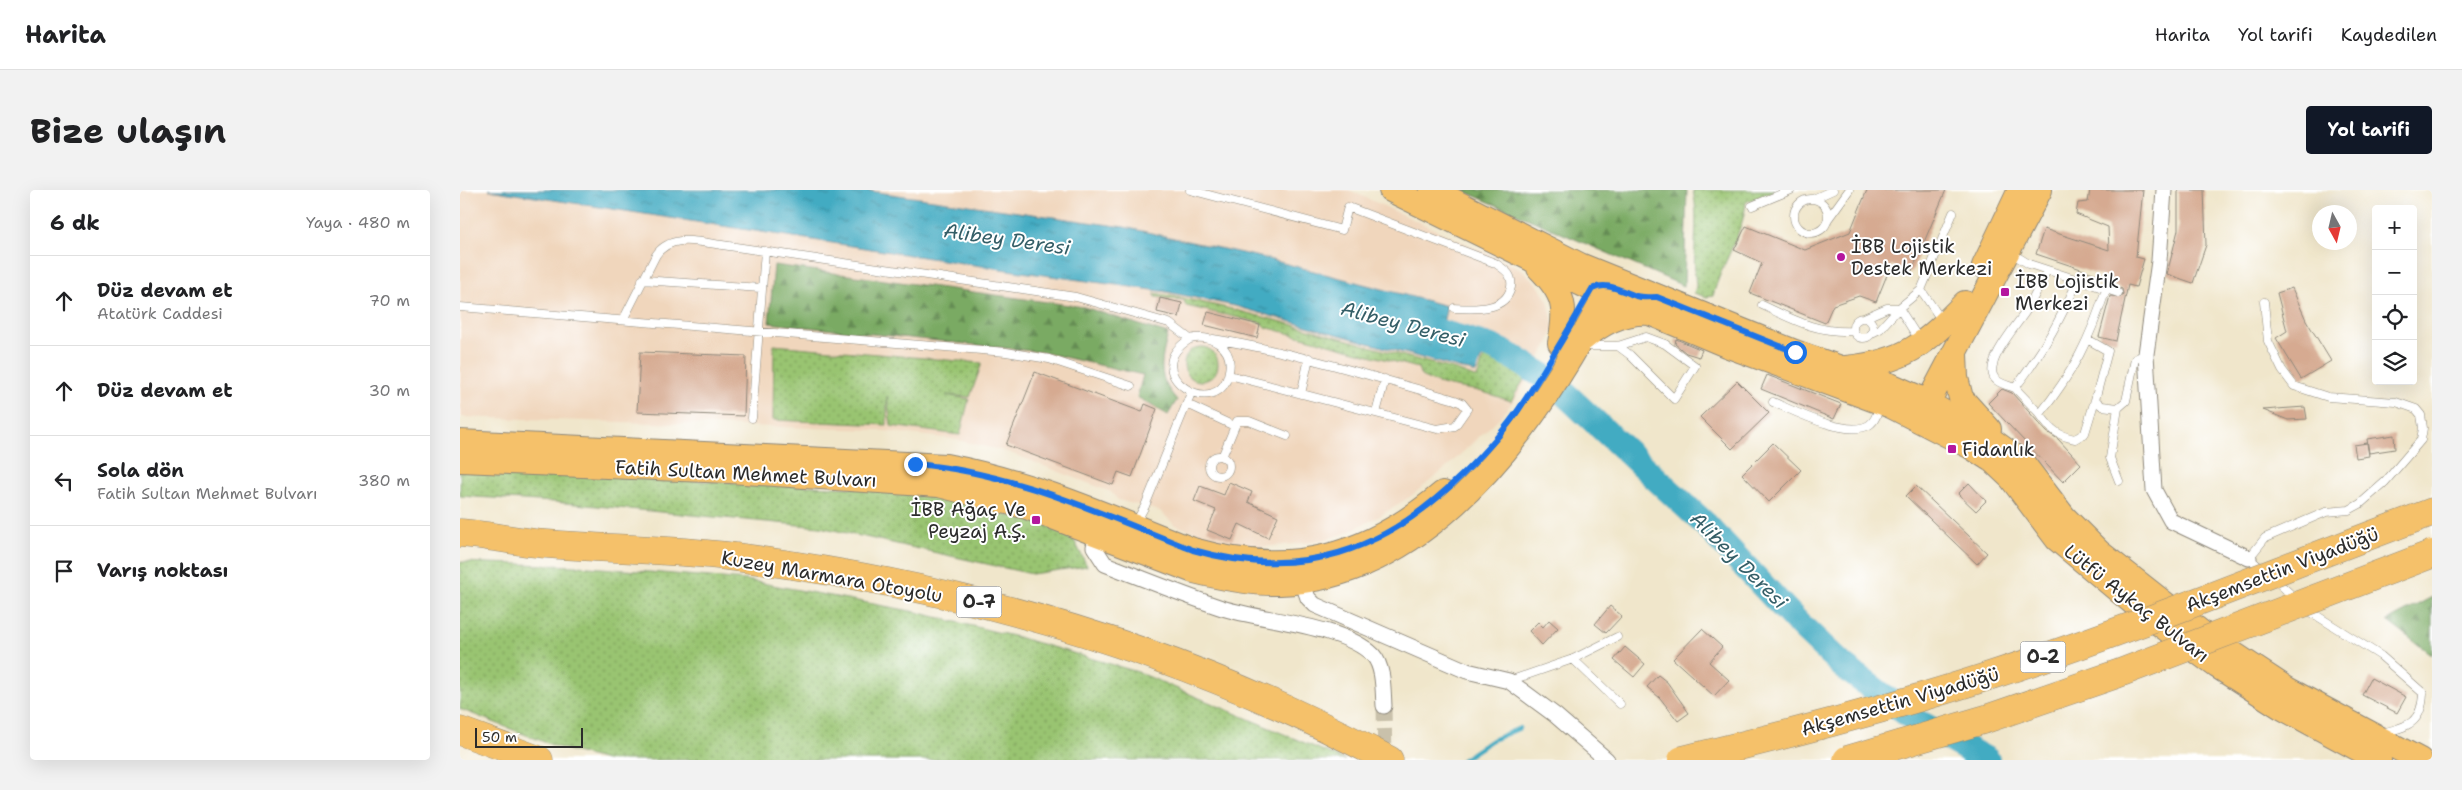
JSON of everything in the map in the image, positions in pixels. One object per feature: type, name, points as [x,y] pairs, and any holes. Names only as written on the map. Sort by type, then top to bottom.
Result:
[{"type":"highway","name":"Akşemsettin Viyadüğü","points":[[1682,760],[1830,724],[1996,674],[2112,634],[2432,512]]},
{"type":"highway","points":[[460,533],[544,544]]},
{"type":"highway","points":[[460,547],[544,544]]},
{"type":"highway","name":"Kuzey Marmara Otoyolu","points":[[544,544],[734,557],[812,568],[1004,607],[1187,666],[1244,689],[1344,736],[1389,760]]},
{"type":"highway","name":"Akşemsettin Viyadüğü","points":[[1847,760],[1986,719],[2117,674],[2432,554]]},
{"type":"highway","points":[[460,731],[539,760]]},
{"type":"main road","points":[[1391,190],[1528,256],[1600,285],[1890,385],[1918,409]]},
{"type":"main road","points":[[1432,190],[1600,285]]},
{"type":"main road","points":[[1918,409],[1965,303],[2020,190]]},
{"type":"main road","points":[[1918,409],[1955,352],[2040,190]]},
{"type":"main road","points":[[1528,256],[1552,281],[1562,297],[1565,317],[1563,348]]},
{"type":"main road","name":"Fatih Sultan Mehmet Bulvarı","points":[[460,442],[946,466],[1001,478],[1130,536],[1194,570],[1218,577],[1271,583],[1302,581],[1343,572],[1368,563],[1426,528],[1478,480],[1502,454],[1600,285]]},
{"type":"main road","points":[[1841,369],[1888,361],[1922,345],[1965,303]]},
{"type":"main road","points":[[1563,348],[1616,319],[1654,305],[1881,402],[1918,409]]},
{"type":"main road","points":[[1955,352],[1956,378],[1961,398],[2004,447]]},
{"type":"main road","name":"Lütfü Aykaç Bulvarı","points":[[1918,409],[2004,447],[2022,462],[2078,532],[2099,552],[2163,603],[2258,671],[2420,760]]},
{"type":"main road","name":"Lütfü Aykaç Bulvarı","points":[[1918,409],[1992,461],[2011,478],[2028,498],[2057,539],[2150,617],[2266,697],[2378,760]]},
{"type":"main road","name":"Fatih Sultan Mehmet Bulvarı","points":[[1130,536],[1218,557],[1246,561],[1277,563],[1339,554],[1368,543],[1401,525],[1424,509],[1526,411]]},
{"type":"main road","name":"Fatih Sultan Mehmet Bulvarı","points":[[460,460],[730,471],[912,482],[939,485],[1101,524]]},
{"type":"street","points":[[2164,190],[2159,261],[2146,354],[2154,490],[2171,522],[2249,558]]},
{"type":"street","points":[[1101,524],[1094,547],[1105,564],[1224,608],[1334,634],[1362,646],[1374,656],[1382,678],[1384,706]]},
{"type":"street","points":[[1302,581],[1308,598],[1315,606],[1467,671],[1508,680],[1555,715],[1608,760]]},
{"type":"street","points":[[1374,656],[1382,650],[1387,637]]},
{"type":"lane","points":[[1190,190],[1342,230],[1348,207],[1495,263],[1508,272],[1512,282],[1509,294],[1499,304],[1478,310],[1454,308]]},
{"type":"lane","points":[[1752,206],[1791,190]]},
{"type":"lane","points":[[1833,190],[1803,202],[1796,210],[1795,221],[1798,226],[1806,232],[1822,229],[1849,190]]},
{"type":"lane","points":[[1813,199],[1823,204],[1828,219]]},
{"type":"lane","points":[[1762,305],[1816,329],[1835,332],[1853,331],[1861,337],[1870,334],[1880,329],[1899,308],[1921,290],[1953,213]]},
{"type":"lane","points":[[623,320],[642,280],[662,246],[670,242],[693,242],[1076,297],[1169,323],[1190,339]]},
{"type":"lane","points":[[752,418],[765,251]]},
{"type":"lane","points":[[2009,252],[2029,264],[2118,293]]},
{"type":"lane","points":[[2047,270],[2028,308],[1998,352],[1991,366],[1993,376],[1999,382],[2015,388],[2040,414],[2049,427],[2061,436],[2075,439],[2085,433],[2108,351],[2089,340]]},
{"type":"lane","points":[[642,280],[761,288]]},
{"type":"lane","points":[[2015,388],[2035,362],[2067,306],[2078,280]]},
{"type":"lane","points":[[2040,414],[2063,386],[2089,340],[2106,289]]},
{"type":"lane","points":[[1921,290],[1944,324]]},
{"type":"lane","points":[[2264,302],[2268,341],[2282,370],[2294,386],[2328,397],[2396,402],[2416,409],[2422,415],[2423,428],[2420,440],[2384,482],[2360,504],[2349,510],[2326,512],[2265,538],[2249,558],[2282,585],[2307,610],[2382,656],[2423,692],[2423,708],[2414,721],[2398,729],[2374,734]]},
{"type":"lane","points":[[460,307],[1006,352],[1050,359],[1131,386]]},
{"type":"lane","points":[[1853,331],[1855,321],[1887,308],[1899,308]]},
{"type":"lane","points":[[1899,308],[1922,345]]},
{"type":"lane","points":[[1864,318],[1872,326],[1870,334]]},
{"type":"lane","points":[[1210,338],[1218,342],[1229,357],[1229,375],[1218,390],[1200,395],[1191,393],[1182,388],[1176,381],[1172,371],[1172,361],[1175,352],[1181,344],[1200,336],[1264,347],[1309,358],[1455,400],[1462,403],[1467,409],[1455,426],[1447,429],[1437,429],[1229,375]]},
{"type":"lane","points":[[1563,348],[1618,346],[1646,337],[1665,344],[1696,366],[1674,399],[1630,355],[1618,346]]},
{"type":"lane","points":[[2119,481],[2110,458],[2118,408],[2126,401],[2135,359],[2146,354]]},
{"type":"lane","points":[[1300,394],[1309,358]]},
{"type":"lane","points":[[1376,413],[1385,380]]},
{"type":"lane","points":[[1130,536],[1145,506],[1191,393]]},
{"type":"lane","points":[[2095,400],[2102,406],[2118,408]]},
{"type":"lane","points":[[1773,402],[1825,425],[1858,428],[1870,424],[1876,416],[1881,402]]},
{"type":"lane","points":[[1187,404],[1234,426]]},
{"type":"lane","points":[[1222,457],[1237,420],[1248,421],[1287,436]]},
{"type":"lane","points":[[1508,680],[1573,659],[1617,637]]},
{"type":"lane","points":[[1573,659],[1620,704]]},
{"type":"shaded area","points":[[460,190],[1349,190],[1521,269],[1537,284],[1548,301],[1554,327],[1548,344],[1517,397],[1499,418],[1446,468],[1411,496],[1378,517],[1343,534],[1315,542],[1251,548],[1218,540],[1175,525],[1160,511],[1118,500],[1111,492],[1008,452],[953,439],[876,430],[460,417]]},
{"type":"green space","points":[[1461,190],[1687,190],[1684,286]]},
{"type":"green space","points":[[1693,190],[1775,190],[1746,202],[1741,226],[1713,296],[1706,297],[1694,293],[1696,286],[1694,262],[1696,214]]},
{"type":"green space","points":[[774,265],[1084,307],[1168,334],[1162,361],[1163,376],[1170,391],[1177,400],[1168,415],[1137,397],[1143,375],[1042,352],[769,323]]},
{"type":"green space","points":[[1155,293],[1269,318],[1456,370],[1477,378],[1486,350],[1530,370],[1511,401],[1482,392],[1433,382],[1421,376],[1418,368],[1265,327],[1261,323],[1186,306],[1184,300],[1155,297]]},
{"type":"green space","points":[[774,345],[982,363],[970,397],[946,395],[969,399],[960,435],[891,426],[887,396],[887,425],[773,420]]},
{"type":"green space","points":[[1201,347],[1208,348],[1213,352],[1217,357],[1217,371],[1213,376],[1208,380],[1201,381],[1194,380],[1189,376],[1185,371],[1184,364],[1185,357],[1189,352],[1194,348]]},
{"type":"green space","points":[[460,470],[901,490],[972,505],[1070,532],[1087,566],[1032,574],[820,527],[554,502],[460,496]]},
{"type":"green space","points":[[460,562],[577,566],[746,580],[916,612],[1021,638],[1138,672],[1345,760],[606,760],[557,747],[460,709]]},
{"type":"green space","points":[[2432,597],[2432,655],[2387,621]]},
{"type":"water","points":[[489,190],[863,190],[1124,227],[1264,258],[1447,306],[1440,336],[1485,348],[1476,373],[1235,306],[1167,292],[1007,270]]},
{"type":"building","name":"İBB Lojistik Destek Merkezi","points":[[1867,190],[1946,190],[1911,273],[1891,265],[1876,302],[1859,296],[1833,305],[1825,323],[1750,293],[1762,263],[1734,250],[1746,226],[1805,250],[1850,232]]},
{"type":"building","points":[[2090,190],[2143,190],[2136,257],[2144,259],[2136,287],[2128,285],[2116,341],[2099,337],[2110,296],[2121,297],[2123,294],[2122,289],[2110,284],[2111,279],[2036,254],[2044,229],[2109,250],[2108,227],[2076,214],[2078,203],[2088,202]]},
{"type":"building","points":[[2178,190],[2204,190],[2206,245],[2193,283],[2167,274],[2178,230]]},
{"type":"building","points":[[2292,288],[2306,320],[2331,361],[2301,379],[2276,338],[2287,331],[2277,293]]},
{"type":"building","points":[[1160,298],[1182,303],[1179,317],[1157,312]]},
{"type":"building","points":[[1208,312],[1260,325],[1257,338],[1204,325]]},
{"type":"building","points":[[1676,339],[1702,350],[1699,357],[1686,353],[1675,344]]},
{"type":"building","points":[[640,352],[746,356],[744,416],[637,412]]},
{"type":"building","points":[[1035,372],[1142,412],[1145,404],[1157,409],[1132,477],[1118,472],[1113,485],[1006,445]]},
{"type":"building","points":[[1767,375],[1841,404],[1834,419],[1761,389]]},
{"type":"building","points":[[1737,381],[1769,413],[1732,449],[1700,417]]},
{"type":"building","points":[[2002,389],[2012,393],[2047,432],[2058,439],[2081,464],[2063,482],[1988,403]]},
{"type":"building","points":[[2305,407],[2307,419],[2288,420],[2263,410]]},
{"type":"building","points":[[2394,435],[2395,449],[2369,453],[2367,439]]},
{"type":"building","points":[[1773,443],[1801,470],[1769,502],[1742,474]]},
{"type":"building","points":[[2367,443],[2369,456],[2356,458],[2354,445]]},
{"type":"building","points":[[1229,482],[1252,492],[1248,502],[1278,516],[1268,538],[1239,524],[1232,540],[1207,530],[1216,510],[1194,501],[1200,486],[1224,495]]},
{"type":"building","points":[[1969,483],[1986,501],[1976,511],[1958,494]]},
{"type":"building","points":[[1916,486],[1987,553],[1977,564],[1906,496]]},
{"type":"building","points":[[1610,606],[1622,616],[1606,633],[1595,624]]},
{"type":"building","points":[[1549,620],[1558,628],[1542,645],[1529,631],[1538,622],[1543,627]]},
{"type":"building","points":[[1702,629],[1722,647],[1709,662],[1729,680],[1714,696],[1673,659]]},
{"type":"building","points":[[1625,647],[1645,664],[1634,677],[1614,660]]},
{"type":"building","points":[[1658,675],[1667,682],[1689,713],[1678,721],[1660,698],[1647,687]]},
{"type":"building","points":[[2371,678],[2406,697],[2397,713],[2362,695]]},
{"type":"waterway","name":"Alibey Deresi","points":[[1408,323],[1492,347],[1513,357],[1551,381],[1705,524],[1798,623],[1843,666],[1918,722],[1987,760]]},
{"type":"waterway","points":[[1462,760],[1492,740],[1520,728]]},
{"type":"tunnel","points":[[1384,706],[1385,760]]},
{"type":"place","name":"İBB Lojistik Destek Merkezi","points":[[1841,257]]},
{"type":"place","name":"İBB Lojistik Merkezi","points":[[2005,292]]},
{"type":"place","name":"Fidanlık","points":[[1952,449]]},
{"type":"place","name":"İBB Ağaç Ve Peyzaj A.Ş.","points":[[1036,520]]},
{"type":"route","points":[[915,464],[946,466],[992,476],[1044,492],[1193,550],[1218,557],[1277,563],[1305,560],[1339,554],[1368,543],[1401,525],[1448,489],[1473,464],[1519,410],[1592,289],[1596,287],[1605,285],[1641,297],[1657,297],[1720,324],[1795,352]]}]
